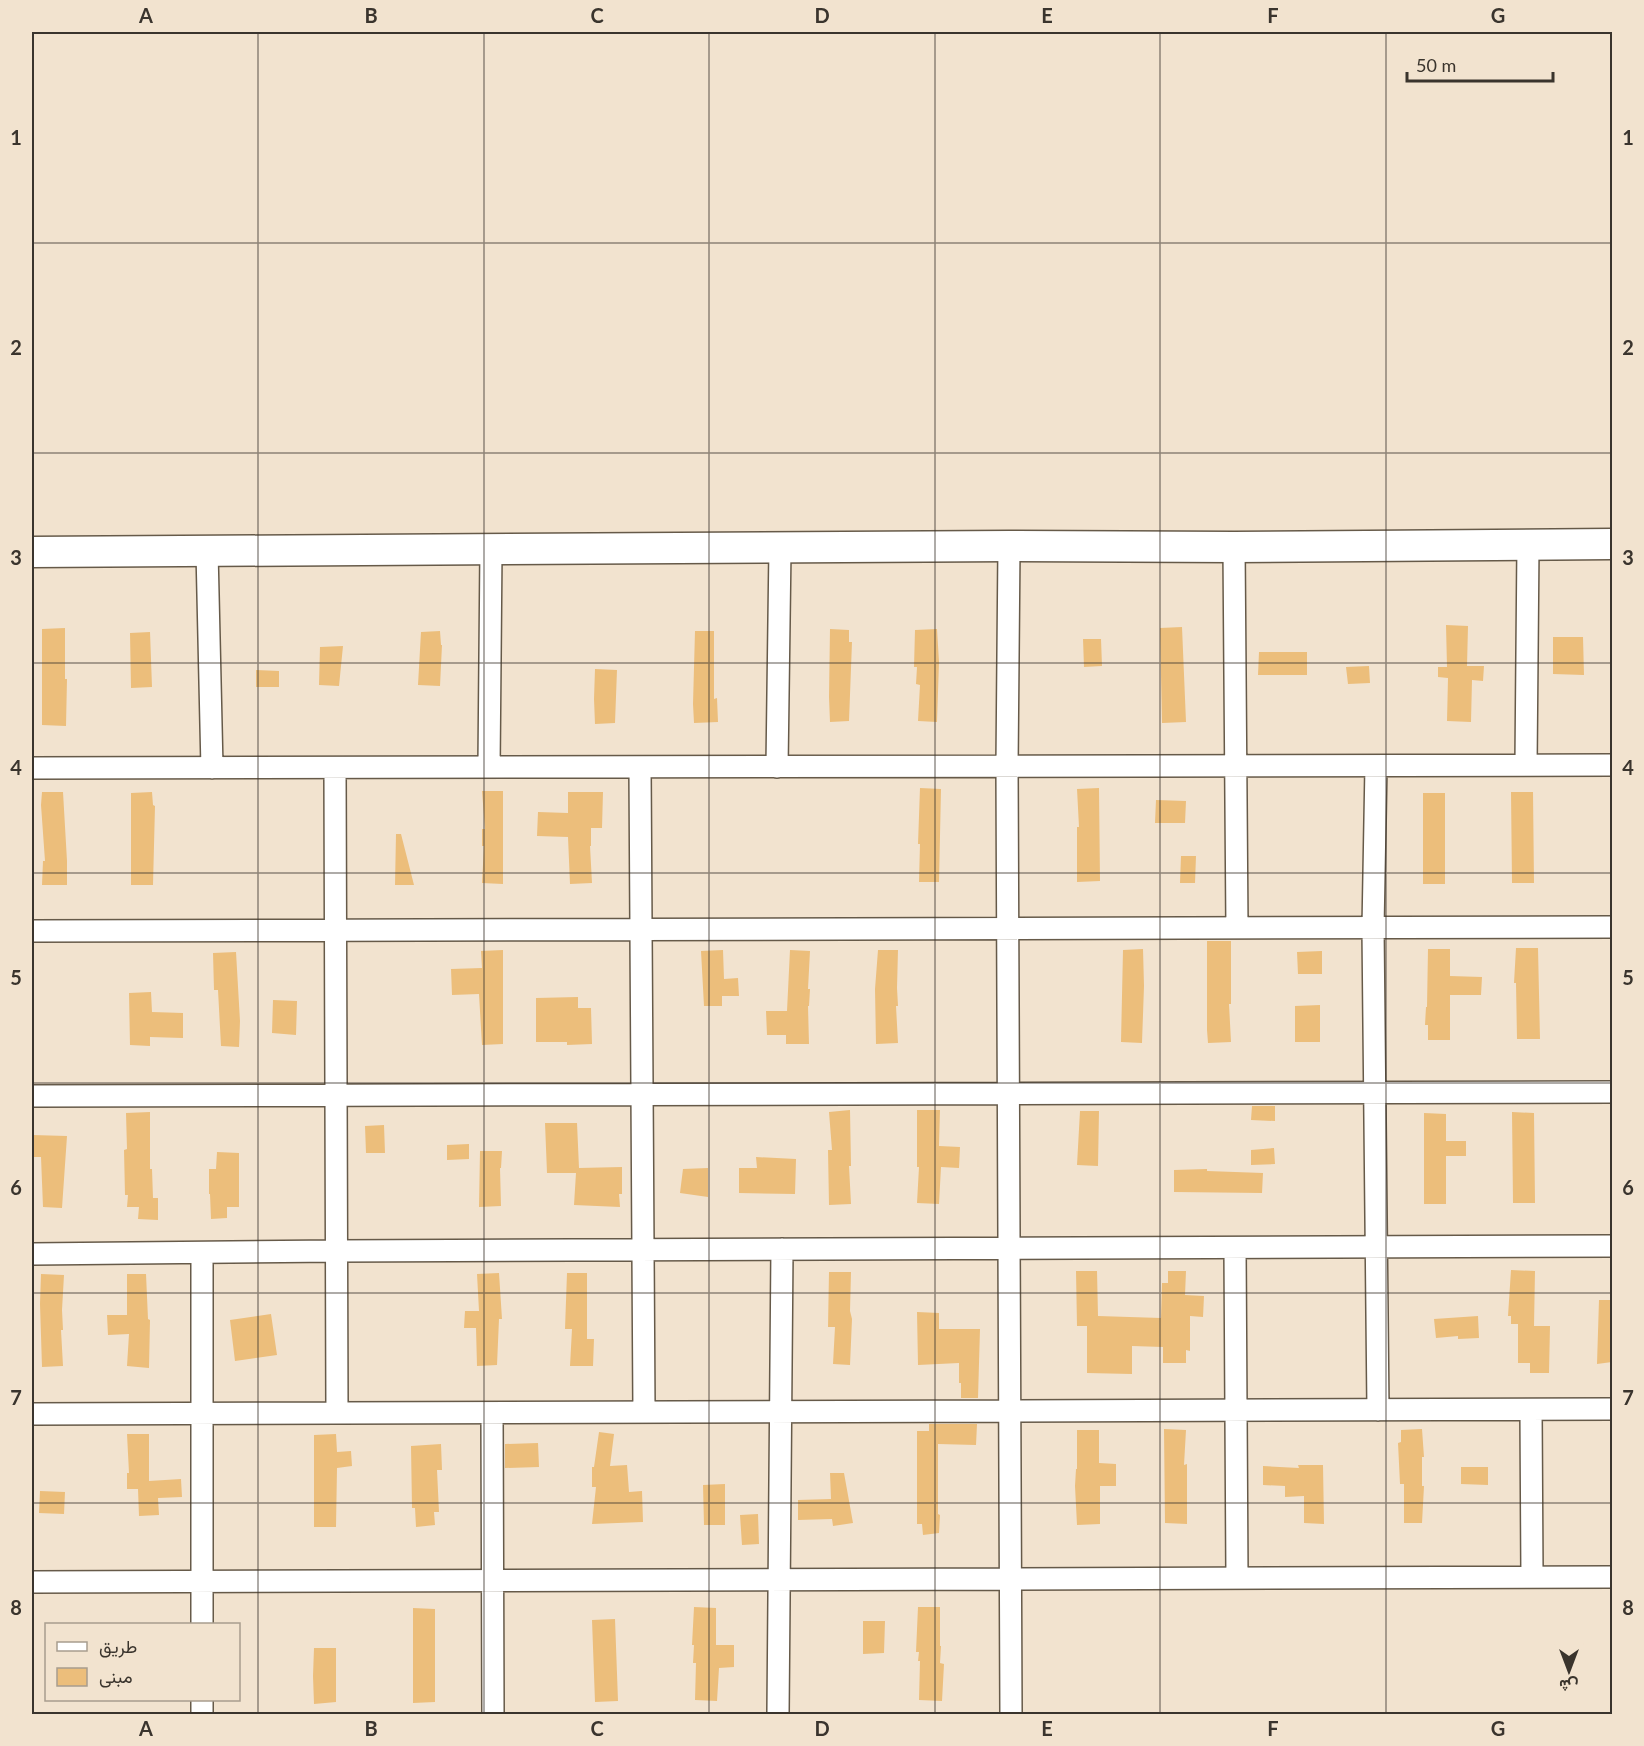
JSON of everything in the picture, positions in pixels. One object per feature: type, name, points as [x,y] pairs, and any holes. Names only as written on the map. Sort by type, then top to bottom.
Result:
[{"type":"street","points":[[1526,765],[1528,544]]},
{"type":"street","points":[[32,552],[1612,544]]},
{"type":"street","points":[[1009,546],[1007,766],[1011,1714]]},
{"type":"street","points":[[1234,547],[1237,928]]},
{"type":"street","points":[[777,767],[780,548]]},
{"type":"street","points":[[489,767],[491,549]]},
{"type":"street","points":[[207,551],[212,768]]},
{"type":"street","points":[[1376,765],[1373,928],[1378,1410]]},
{"type":"street","points":[[32,768],[1612,765]]},
{"type":"street","points":[[640,767],[644,1412]]},
{"type":"street","points":[[335,768],[337,1413]]},
{"type":"street","points":[[32,931],[1612,927]]},
{"type":"street","points":[[32,1096],[1612,1092]]},
{"type":"street","points":[[32,1254],[1612,1246]]},
{"type":"street","points":[[1235,1248],[1237,1578]]},
{"type":"street","points":[[778,1714],[782,1249]]},
{"type":"street","points":[[202,1253],[202,1623]]},
{"type":"street","points":[[32,1414],[1612,1409]]},
{"type":"street","points":[[1531,1410],[1532,1577]]},
{"type":"street","points":[[492,1413],[493,1714]]},
{"type":"street","points":[[32,1582],[1612,1577]]},
{"type":"building","points":[[1446,625],[1468,626],[1467,666],[1484,666],[1483,681],[1472,680],[1471,722],[1447,721],[1448,678],[1438,677],[1438,667],[1447,667]]},
{"type":"building","points":[[1182,627],[1186,722],[1162,723],[1160,628]]},
{"type":"building","points":[[65,628],[66,726],[42,725],[42,629]]},
{"type":"building","points":[[830,629],[849,630],[849,642],[852,642],[849,721],[830,722]]},
{"type":"building","points":[[937,629],[939,662],[937,722],[918,721],[920,685],[916,684],[917,667],[914,667],[915,630]]},
{"type":"building","points":[[440,631],[442,645],[440,686],[418,685],[421,632]]},
{"type":"building","points":[[695,631],[714,631],[714,699],[717,698],[718,722],[694,723]]},
{"type":"building","points":[[150,632],[152,687],[131,688],[130,633]]},
{"type":"building","points":[[1553,637],[1583,637],[1584,675],[1553,674]]},
{"type":"building","points":[[1083,639],[1101,639],[1102,666],[1084,667]]},
{"type":"building","points":[[343,646],[339,686],[319,685],[320,647]]},
{"type":"building","points":[[1259,652],[1307,652],[1307,675],[1258,675]]},
{"type":"building","points":[[1369,666],[1370,683],[1348,684],[1346,667]]},
{"type":"building","points":[[595,669],[617,670],[615,723],[595,724]]},
{"type":"building","points":[[256,670],[279,671],[279,687],[256,687]]},
{"type":"building","points":[[920,788],[941,789],[939,882],[919,882]]},
{"type":"building","points":[[1099,788],[1100,881],[1077,882],[1077,827],[1079,827],[1077,789]]},
{"type":"building","points":[[482,791],[503,791],[503,884],[482,883],[484,846],[482,846],[482,829],[485,829]]},
{"type":"building","points":[[42,792],[63,792],[67,885],[42,885],[43,861],[45,861]]},
{"type":"building","points":[[152,792],[155,806],[153,885],[131,885],[131,793]]},
{"type":"building","points":[[568,792],[603,792],[602,828],[591,828],[592,883],[570,884],[568,837],[537,836],[538,812],[568,813]]},
{"type":"building","points":[[1511,792],[1533,792],[1534,883],[1512,883]]},
{"type":"building","points":[[1423,793],[1445,793],[1445,884],[1423,884]]},
{"type":"building","points":[[1156,800],[1186,801],[1185,823],[1155,823]]},
{"type":"building","points":[[396,834],[401,834],[414,885],[395,885]]},
{"type":"building","points":[[1181,856],[1196,856],[1195,883],[1180,883]]},
{"type":"building","points":[[1207,941],[1231,941],[1231,1004],[1229,1004],[1231,1042],[1208,1043]]},
{"type":"building","points":[[1516,948],[1538,948],[1540,1039],[1517,1039],[1516,983],[1514,983]]},
{"type":"building","points":[[1143,949],[1142,1043],[1121,1042],[1123,950]]},
{"type":"building","points":[[1428,949],[1450,949],[1450,976],[1482,977],[1481,995],[1450,995],[1450,1040],[1428,1040],[1428,1025],[1425,1025]]},
{"type":"building","points":[[503,950],[503,1044],[482,1045],[479,994],[452,995],[451,969],[482,968],[481,951]]},
{"type":"building","points":[[723,950],[724,979],[738,978],[739,996],[722,996],[722,1006],[704,1006],[701,951]]},
{"type":"building","points":[[790,950],[810,951],[809,1044],[786,1044],[786,1035],[767,1035],[766,1011],[787,1011]]},
{"type":"building","points":[[878,950],[898,950],[898,1006],[896,1006],[898,1043],[876,1044],[875,989]]},
{"type":"building","points":[[1322,951],[1322,974],[1298,974],[1297,952]]},
{"type":"building","points":[[236,952],[240,1021],[239,1047],[221,1046],[218,990],[214,990],[213,953]]},
{"type":"building","points":[[151,992],[152,1012],[183,1013],[183,1038],[150,1037],[150,1046],[130,1045],[129,993]]},
{"type":"building","points":[[578,997],[578,1008],[591,1008],[592,1044],[567,1045],[567,1042],[536,1042],[536,998]]},
{"type":"building","points":[[273,1000],[297,1001],[296,1035],[272,1033]]},
{"type":"building","points":[[1320,1005],[1320,1042],[1295,1042],[1295,1006]]},
{"type":"building","points":[[1252,1106],[1275,1106],[1275,1121],[1251,1120]]},
{"type":"building","points":[[850,1110],[851,1204],[829,1205],[828,1150],[832,1150],[829,1112]]},
{"type":"building","points":[[917,1110],[940,1110],[939,1146],[960,1147],[959,1168],[941,1167],[939,1204],[917,1203],[919,1167],[917,1167]]},
{"type":"building","points":[[1080,1111],[1099,1111],[1098,1166],[1077,1165]]},
{"type":"building","points":[[150,1112],[150,1169],[152,1169],[153,1198],[158,1198],[158,1220],[138,1219],[139,1207],[127,1207],[128,1195],[125,1195],[126,1113]]},
{"type":"building","points":[[1512,1112],[1534,1113],[1535,1203],[1513,1203]]},
{"type":"building","points":[[1424,1113],[1446,1114],[1446,1141],[1466,1141],[1466,1156],[1446,1156],[1446,1204],[1424,1204]]},
{"type":"building","points":[[545,1123],[577,1123],[579,1168],[622,1167],[620,1207],[574,1205],[576,1173],[547,1173]]},
{"type":"building","points":[[384,1125],[385,1153],[366,1153],[365,1126]]},
{"type":"building","points":[[32,1135],[67,1136],[62,1208],[43,1207],[41,1157],[32,1157]]},
{"type":"building","points":[[469,1144],[469,1159],[447,1160],[447,1145]]},
{"type":"building","points":[[1274,1148],[1275,1164],[1251,1165],[1251,1150]]},
{"type":"building","points":[[480,1151],[502,1151],[501,1206],[479,1207]]},
{"type":"building","points":[[217,1152],[239,1153],[239,1207],[227,1207],[227,1218],[211,1219],[209,1169],[216,1169]]},
{"type":"building","points":[[756,1157],[796,1159],[795,1194],[739,1193],[739,1168],[757,1168]]},
{"type":"building","points":[[708,1168],[708,1197],[680,1193],[683,1169]]},
{"type":"building","points":[[1207,1169],[1207,1171],[1263,1173],[1262,1193],[1174,1192],[1174,1170]]},
{"type":"building","points":[[1511,1270],[1535,1271],[1534,1326],[1550,1326],[1549,1373],[1530,1373],[1530,1363],[1518,1363],[1518,1324],[1511,1324],[1511,1316],[1508,1316]]},
{"type":"building","points":[[1076,1271],[1097,1271],[1098,1316],[1161,1318],[1162,1283],[1168,1283],[1168,1271],[1186,1271],[1185,1295],[1204,1296],[1203,1317],[1190,1316],[1190,1351],[1186,1350],[1186,1363],[1163,1363],[1163,1347],[1132,1346],[1132,1374],[1087,1373],[1087,1326],[1077,1326]]},
{"type":"building","points":[[829,1272],[851,1272],[850,1365],[833,1364],[835,1327],[828,1327]]},
{"type":"building","points":[[499,1273],[502,1319],[499,1319],[497,1365],[477,1366],[476,1328],[464,1328],[465,1311],[479,1311],[477,1274]]},
{"type":"building","points":[[567,1273],[587,1273],[587,1339],[594,1339],[593,1366],[570,1366],[572,1329],[565,1329]]},
{"type":"building","points":[[41,1274],[64,1275],[63,1330],[61,1330],[63,1366],[42,1367]]},
{"type":"building","points":[[127,1274],[146,1274],[148,1319],[150,1320],[149,1368],[127,1366],[129,1334],[108,1335],[107,1315],[127,1315]]},
{"type":"building","points":[[1599,1300],[1612,1300],[1612,1362],[1597,1364]]},
{"type":"building","points":[[917,1312],[939,1313],[939,1329],[980,1329],[978,1398],[961,1398],[959,1363],[918,1365]]},
{"type":"building","points":[[271,1314],[277,1355],[235,1361],[230,1320]]},
{"type":"building","points":[[1478,1316],[1479,1338],[1458,1339],[1458,1336],[1436,1338],[1434,1319]]},
{"type":"building","points":[[929,1424],[977,1424],[976,1445],[938,1444],[939,1533],[923,1535],[922,1524],[917,1524],[917,1431],[929,1431]]},
{"type":"building","points":[[1164,1429],[1186,1430],[1184,1465],[1187,1464],[1187,1524],[1165,1523]]},
{"type":"building","points":[[1422,1429],[1424,1457],[1422,1457],[1422,1486],[1424,1486],[1422,1523],[1404,1523],[1404,1484],[1400,1484],[1398,1443],[1401,1442],[1401,1430]]},
{"type":"building","points":[[1077,1430],[1099,1430],[1099,1463],[1116,1464],[1116,1486],[1100,1486],[1100,1524],[1077,1525],[1075,1486]]},
{"type":"building","points":[[599,1432],[614,1434],[610,1466],[627,1465],[629,1492],[642,1491],[643,1522],[592,1524],[596,1487],[592,1487],[592,1467],[594,1467]]},
{"type":"building","points":[[127,1434],[149,1434],[149,1481],[181,1479],[182,1497],[158,1498],[159,1515],[139,1516],[138,1489],[127,1489],[127,1473],[129,1473]]},
{"type":"building","points":[[336,1434],[337,1452],[351,1451],[352,1466],[337,1468],[336,1527],[314,1527],[314,1435]]},
{"type":"building","points":[[538,1443],[539,1467],[505,1468],[505,1444]]},
{"type":"building","points":[[441,1444],[442,1470],[437,1470],[439,1512],[434,1512],[435,1525],[416,1527],[415,1508],[412,1508],[411,1446]]},
{"type":"building","points":[[1298,1465],[1323,1465],[1324,1524],[1304,1523],[1304,1496],[1285,1497],[1285,1486],[1263,1485],[1263,1466],[1299,1468]]},
{"type":"building","points":[[1461,1467],[1488,1467],[1488,1485],[1461,1484]]},
{"type":"building","points":[[830,1473],[844,1473],[853,1523],[833,1526],[832,1519],[798,1520],[798,1500],[831,1499]]},
{"type":"building","points":[[725,1484],[725,1525],[704,1525],[703,1485]]},
{"type":"building","points":[[40,1491],[65,1492],[64,1514],[39,1513]]},
{"type":"building","points":[[758,1514],[759,1544],[742,1545],[740,1515]]},
{"type":"building","points":[[694,1607],[716,1608],[716,1645],[734,1645],[734,1667],[719,1668],[717,1701],[695,1700],[696,1663],[693,1663],[694,1645],[692,1645]]},
{"type":"building","points":[[918,1607],[940,1607],[940,1663],[944,1664],[942,1701],[919,1700],[920,1661],[918,1661],[919,1652],[916,1652]]},
{"type":"building","points":[[413,1608],[435,1609],[435,1702],[413,1703]]},
{"type":"building","points":[[615,1619],[618,1701],[595,1702],[592,1620]]},
{"type":"building","points":[[863,1621],[885,1621],[884,1653],[863,1654]]},
{"type":"building","points":[[314,1648],[336,1648],[336,1702],[314,1704]]}]
